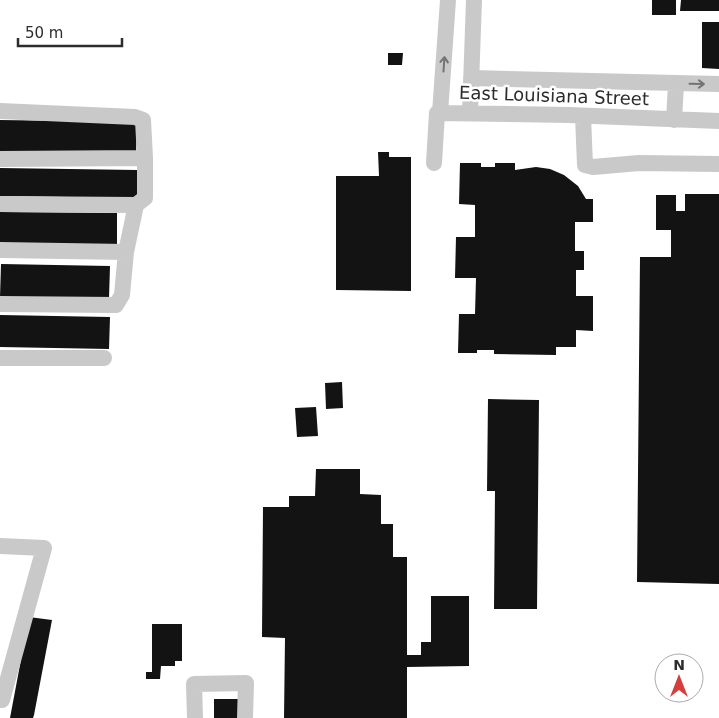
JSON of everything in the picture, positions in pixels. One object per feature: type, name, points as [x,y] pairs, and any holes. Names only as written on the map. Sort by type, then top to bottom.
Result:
[{"type":"street","points":[[439,113],[448,0]]},
{"type":"street","points":[[470,113],[474,0]]},
{"type":"street","points":[[471,78],[719,84]]},
{"type":"street","points":[[674,120],[676,84]]},
{"type":"street","points":[[0,111],[135,117],[143,120],[145,198],[136,205],[0,204]]},
{"type":"street","name":"East Louisiana Street","points":[[434,163],[439,113],[719,121]]},
{"type":"street","points":[[583,116],[585,165],[593,167],[639,163],[719,164]]},
{"type":"street","points":[[0,159],[144,158]]},
{"type":"street","points":[[0,304],[116,305],[122,295],[126,252],[136,205]]},
{"type":"street","points":[[0,250],[126,252]]},
{"type":"street","points":[[0,358],[104,358]]},
{"type":"street","points":[[0,546],[44,548],[0,701]]},
{"type":"street","points":[[195,718],[194,684],[246,683],[245,718]]},
{"type":"building","points":[[652,0],[676,0],[676,15],[652,15]]},
{"type":"building","points":[[681,0],[719,0],[719,11],[680,11]]},
{"type":"building","points":[[702,22],[719,22],[719,69],[702,68]]},
{"type":"building","points":[[388,53],[403,53],[402,65],[388,65]]},
{"type":"building","points":[[0,120],[137,122],[136,154],[0,153]]},
{"type":"building","points":[[378,152],[389,152],[389,157],[411,157],[411,291],[336,290],[336,176],[379,176]]},
{"type":"building","points":[[460,163],[481,163],[481,167],[495,167],[495,163],[515,163],[515,170],[536,167],[550,169],[564,175],[578,186],[586,199],[593,199],[593,222],[575,222],[575,251],[584,251],[584,270],[576,270],[576,296],[593,296],[593,331],[576,330],[576,347],[556,347],[556,355],[494,354],[494,350],[477,350],[477,353],[458,353],[459,314],[475,314],[476,278],[455,278],[456,237],[475,237],[475,205],[459,204]]},
{"type":"building","points":[[0,168],[137,170],[137,198],[0,196]]},
{"type":"building","points":[[685,194],[719,194],[719,584],[637,582],[640,257],[671,257],[671,230],[656,230],[656,195],[676,195],[676,211],[685,211]]},
{"type":"building","points":[[0,212],[117,213],[117,246],[0,245]]},
{"type":"building","points":[[1,264],[110,266],[109,298],[0,297]]},
{"type":"building","points":[[0,315],[110,317],[109,349],[0,347]]},
{"type":"building","points":[[342,382],[343,408],[326,409],[325,383]]},
{"type":"building","points":[[488,399],[539,400],[537,609],[494,609],[495,491],[487,491]]},
{"type":"building","points":[[316,407],[318,436],[297,437],[295,408]]},
{"type":"building","points":[[316,469],[360,469],[360,494],[381,495],[381,524],[393,524],[393,557],[407,557],[407,655],[421,655],[421,642],[431,642],[431,596],[469,596],[469,666],[407,667],[407,718],[284,718],[285,638],[262,637],[263,507],[289,507],[289,496],[315,496]]},
{"type":"building","points":[[29,617],[52,620],[33,718],[10,718]]},
{"type":"building","points":[[152,624],[182,624],[182,661],[175,661],[175,666],[161,666],[160,679],[146,679],[146,672],[152,672]]},
{"type":"building","points":[[214,699],[243,699],[243,718],[214,718]]}]
